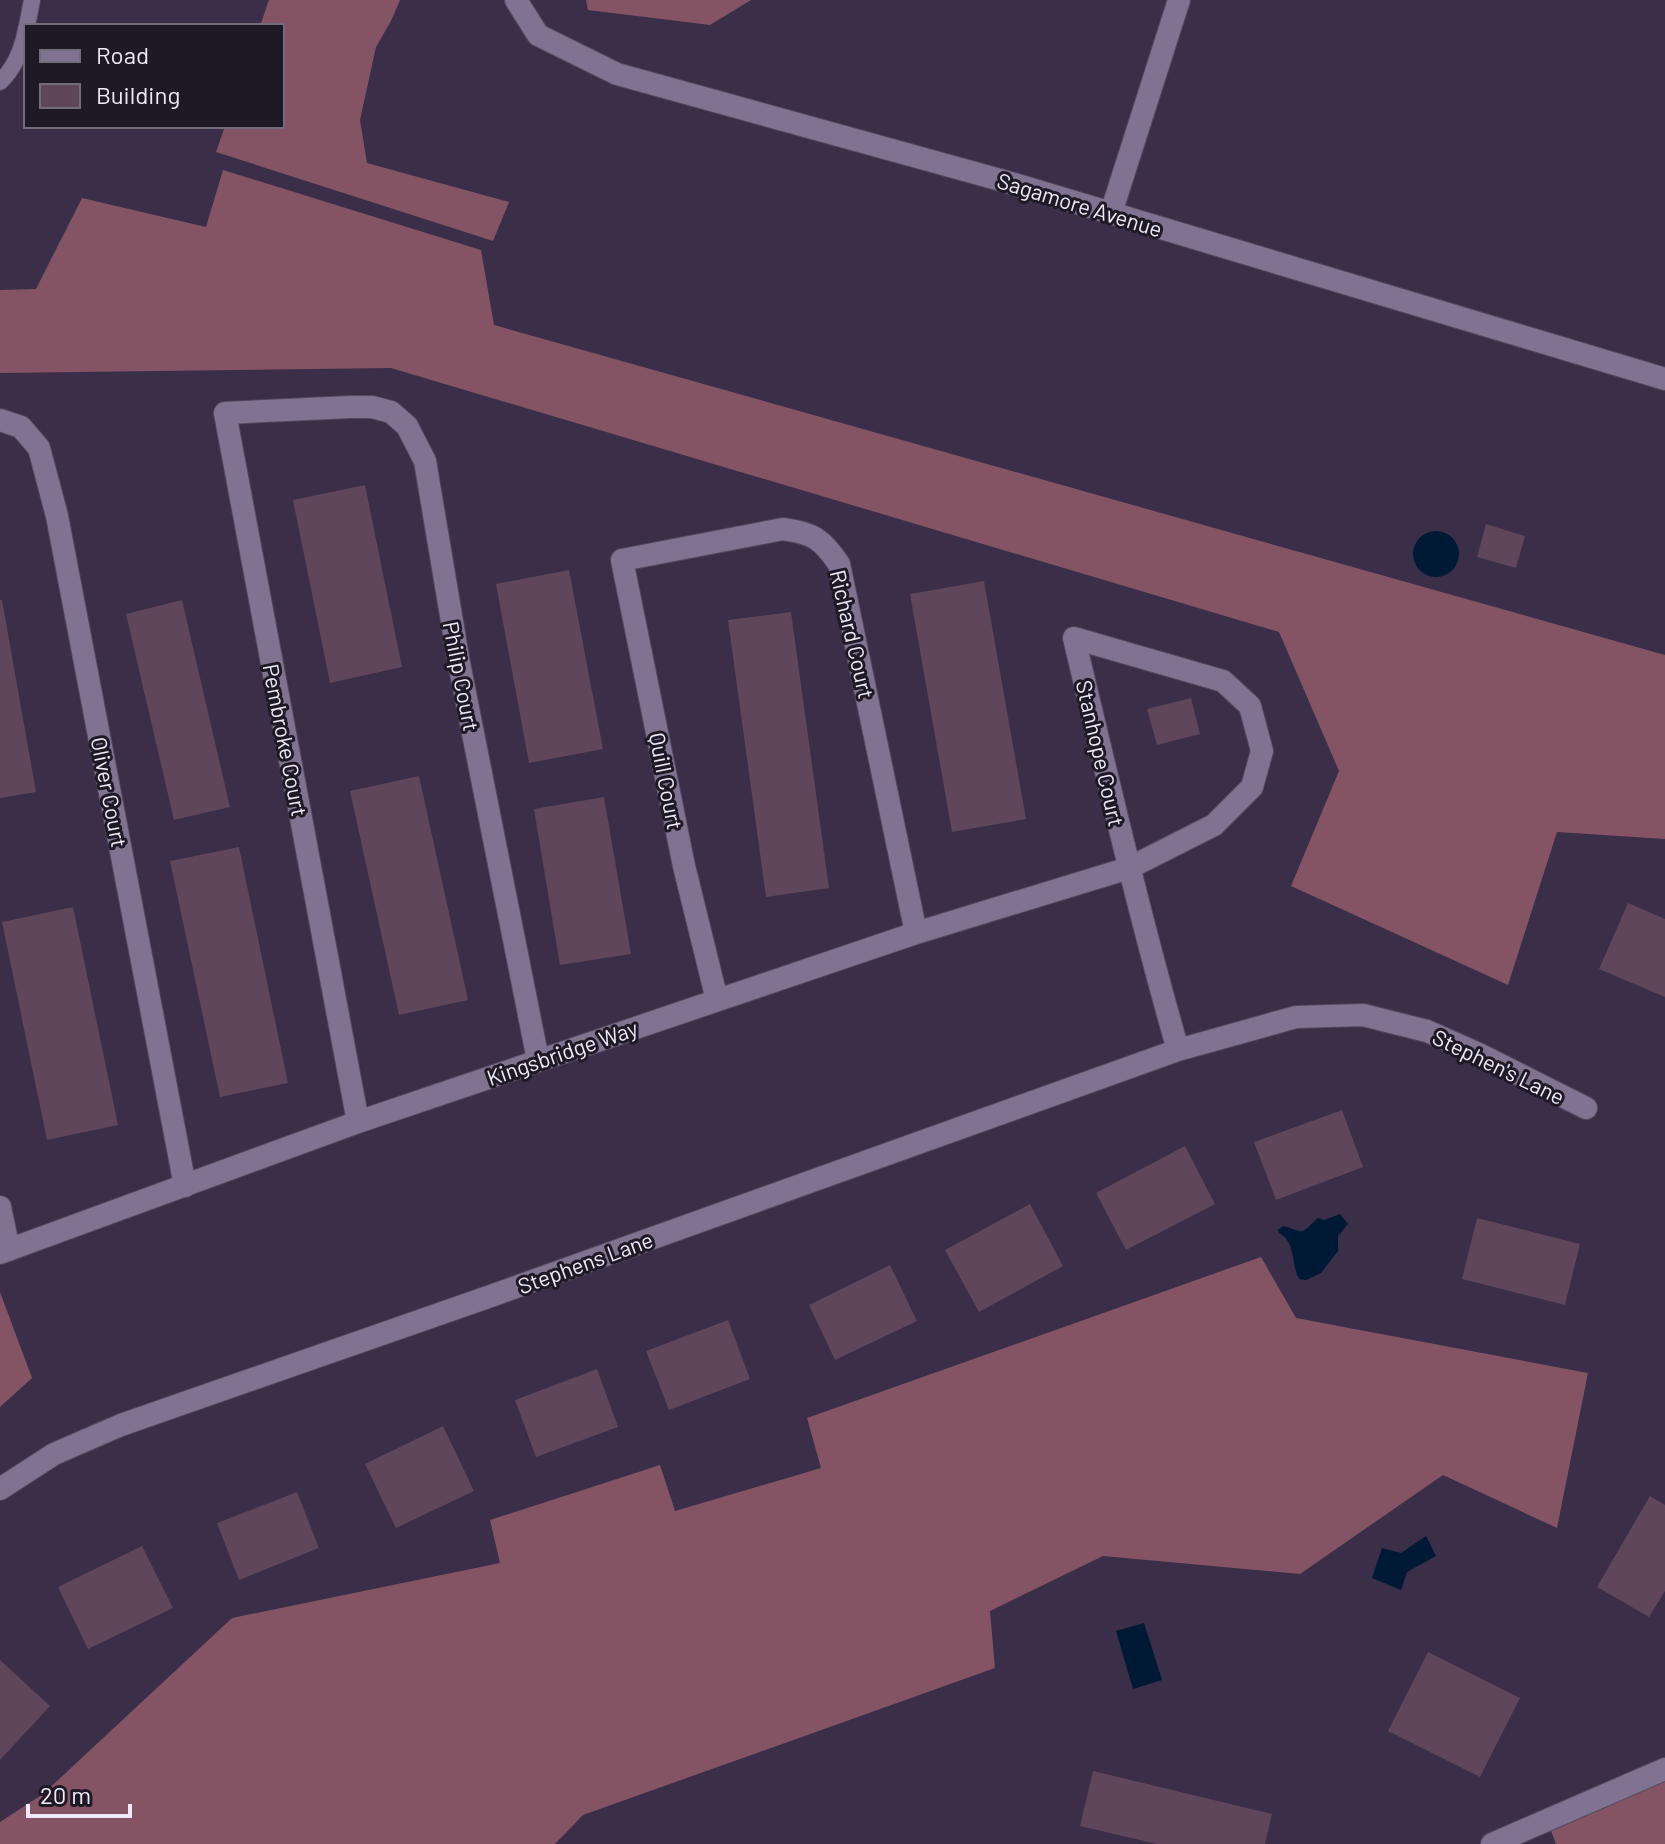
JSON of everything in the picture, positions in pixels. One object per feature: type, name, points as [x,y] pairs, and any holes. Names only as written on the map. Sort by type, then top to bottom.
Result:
[{"type":"street","name":"Sagamore Avenue","points":[[516,0],[538,35],[617,74],[1004,181],[1665,379]]},
{"type":"street","points":[[1111,213],[1179,0]]},
{"type":"street","name":"Philip Court","points":[[280,411],[372,407],[391,412],[407,426],[425,461],[459,663],[538,1060]]},
{"type":"street","name":"Pembroke Court","points":[[280,411],[225,413],[358,1122]]},
{"type":"street","name":"Oliver Court","points":[[0,420],[21,427],[39,448],[57,516],[185,1186]]},
{"type":"street","name":"Richard Court","points":[[622,560],[783,529],[804,531],[826,544],[839,564],[916,933]]},
{"type":"street","name":"Quill Court","points":[[622,560],[684,866],[717,1000]]},
{"type":"street","name":"Kingsbridge Way","points":[[5,1252],[358,1122],[538,1060],[916,933],[1129,868],[1214,825],[1252,787],[1262,751],[1250,706],[1223,681],[1074,638]]},
{"type":"street","name":"Stanhope Court","points":[[1074,638],[1129,868]]},
{"type":"street","points":[[1129,868],[1178,1050]]},
{"type":"street","name":"Stephen's Lane","points":[[1178,1050],[1296,1017],[1363,1015],[1427,1031],[1586,1108]]},
{"type":"street","name":"Stephens Lane","points":[[0,1489],[54,1454],[121,1425],[1178,1050]]},
{"type":"street","points":[[0,1207],[5,1252]]},
{"type":"street","points":[[1492,1844],[1665,1769]]},
{"type":"lane","points":[[27,24],[32,0]]},
{"type":"lane","points":[[0,82],[9,74],[24,40]]},
{"type":"shaded area","points":[[269,0],[400,0],[376,47],[360,120],[367,163],[509,202],[493,241],[216,152],[224,128],[284,128],[284,24],[261,24]]},
{"type":"shaded area","points":[[586,0],[751,0],[710,25],[588,10]]},
{"type":"shaded area","points":[[223,170],[481,250],[494,325],[1665,655],[1665,839],[1557,832],[1508,985],[1291,886],[1339,771],[1279,632],[391,368],[0,373],[0,290],[36,289],[82,198],[206,227]]},
{"type":"shaded area","points":[[1261,1257],[1296,1318],[1588,1373],[1557,1528],[1443,1475],[1300,1574],[1103,1556],[990,1611],[995,1668],[583,1815],[555,1844],[0,1844],[0,1822],[43,1794],[232,1618],[500,1563],[490,1520],[660,1465],[675,1511],[821,1468],[807,1418]]},
{"type":"shaded area","points":[[0,1292],[32,1378],[0,1407]]},
{"type":"shaded area","points":[[1665,1772],[1665,1844],[1556,1844],[1550,1828]]},
{"type":"water","points":[[1436,531],[1452,538],[1459,554],[1452,570],[1436,577],[1420,570],[1413,554],[1420,538]]},
{"type":"water","points":[[1340,1214],[1348,1224],[1338,1236],[1338,1251],[1321,1273],[1306,1280],[1299,1279],[1291,1248],[1278,1230],[1283,1226],[1302,1231],[1318,1218],[1324,1220]]},
{"type":"water","points":[[1426,1536],[1436,1556],[1407,1572],[1401,1590],[1372,1578],[1382,1548],[1401,1553]]},
{"type":"water","points":[[1144,1623],[1162,1680],[1133,1689],[1116,1631]]},
{"type":"building","points":[[365,485],[402,667],[330,683],[293,500]]},
{"type":"building","points":[[1486,524],[1525,536],[1516,568],[1477,557]]},
{"type":"building","points":[[569,570],[603,749],[529,763],[496,584]]},
{"type":"building","points":[[984,581],[1026,819],[952,832],[910,594]]},
{"type":"building","points":[[0,600],[36,792],[0,798]]},
{"type":"building","points":[[182,600],[230,807],[174,820],[126,614]]},
{"type":"building","points":[[791,612],[829,888],[766,897],[728,620]]},
{"type":"building","points":[[1191,698],[1200,734],[1157,745],[1147,709]]},
{"type":"building","points":[[419,776],[468,1000],[399,1015],[350,791]]},
{"type":"building","points":[[604,797],[631,954],[560,965],[534,809]]},
{"type":"building","points":[[239,847],[288,1083],[220,1097],[170,861]]},
{"type":"building","points":[[1628,903],[1665,919],[1665,997],[1599,969]]},
{"type":"building","points":[[73,907],[118,1125],[47,1140],[2,922]]},
{"type":"building","points":[[1342,1110],[1363,1167],[1276,1200],[1254,1142]]},
{"type":"building","points":[[1185,1146],[1215,1204],[1126,1250],[1096,1193]]},
{"type":"building","points":[[1030,1204],[1063,1266],[979,1312],[945,1250]]},
{"type":"building","points":[[1477,1218],[1580,1244],[1565,1305],[1462,1279]]},
{"type":"building","points":[[890,1265],[917,1321],[835,1360],[809,1305]]},
{"type":"building","points":[[728,1320],[750,1379],[669,1410],[646,1351]]},
{"type":"building","points":[[597,1369],[618,1427],[536,1457],[515,1400]]},
{"type":"building","points":[[443,1426],[474,1491],[396,1528],[365,1464]]},
{"type":"building","points":[[297,1492],[319,1548],[239,1580],[217,1523]]},
{"type":"building","points":[[1650,1496],[1665,1505],[1665,1591],[1649,1617],[1597,1587]]},
{"type":"building","points":[[142,1546],[173,1608],[88,1649],[58,1587]]},
{"type":"building","points":[[1428,1652],[1520,1698],[1480,1777],[1388,1731]]},
{"type":"building","points":[[0,1660],[50,1706],[0,1760]]},
{"type":"building","points":[[1093,1771],[1272,1814],[1265,1844],[1157,1844],[1080,1826]]}]
